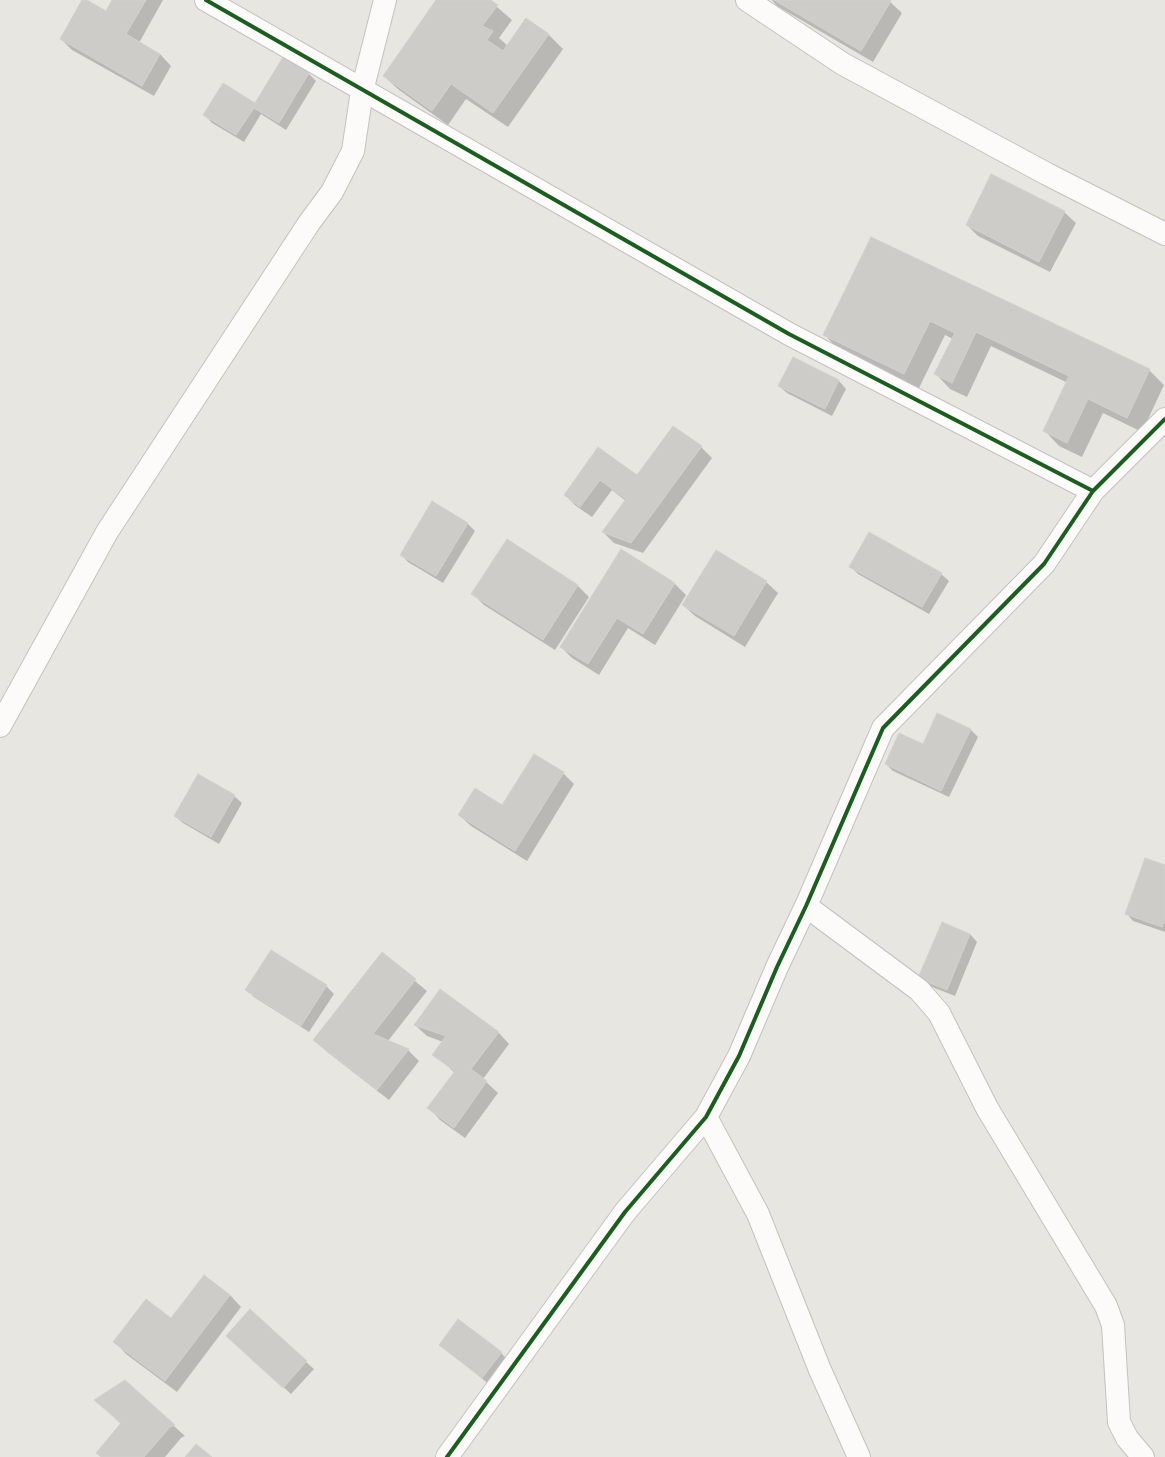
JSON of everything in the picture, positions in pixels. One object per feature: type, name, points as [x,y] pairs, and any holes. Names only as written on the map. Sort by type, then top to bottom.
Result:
[{"type":"street","points":[[206,0],[362,91],[789,334],[1093,491]]},
{"type":"street","points":[[0,726],[108,532],[309,223],[332,192],[353,151],[362,91],[385,0]]},
{"type":"street","points":[[747,0],[844,64],[1047,174],[1165,234]]},
{"type":"street","points":[[447,1457],[625,1212],[706,1116],[740,1056],[777,967],[806,906],[883,728],[1044,564],[1093,491],[1165,419]]},
{"type":"street","points":[[806,906],[919,990],[939,1013],[987,1108],[1106,1306],[1113,1325],[1119,1422],[1127,1438],[1143,1457]]},
{"type":"street","points":[[706,1116],[758,1214],[820,1370],[859,1457]]},
{"type":"building","points":[[82,0],[87,0],[106,11],[112,0],[146,0],[126,34],[160,54],[142,86],[60,39]]},
{"type":"building","points":[[436,0],[491,0],[498,5],[482,26],[493,31],[487,40],[503,51],[526,18],[549,34],[493,113],[451,84],[432,111],[383,76]]},
{"type":"building","points":[[774,0],[890,0],[891,1],[861,51]]},
{"type":"building","points":[[283,57],[309,73],[279,123],[254,108],[236,135],[203,115],[223,83],[255,103]]},
{"type":"building","points":[[991,174],[1065,211],[1039,262],[966,225]]},
{"type":"building","points":[[871,237],[1150,369],[1127,418],[1088,399],[1067,443],[1043,431],[1069,376],[976,332],[952,383],[934,374],[955,333],[930,321],[904,374],[823,335]]},
{"type":"building","points":[[793,357],[839,380],[825,409],[778,386]]},
{"type":"building","points":[[673,426],[702,446],[631,543],[602,532],[626,499],[600,480],[580,507],[564,495],[598,447],[637,475]]},
{"type":"building","points":[[432,501],[468,523],[436,576],[400,555]]},
{"type":"building","points":[[869,532],[942,573],[922,607],[849,567]]},
{"type":"building","points":[[507,539],[578,585],[543,640],[471,594]]},
{"type":"building","points":[[621,549],[675,583],[643,634],[617,618],[588,664],[560,647]]},
{"type":"building","points":[[716,550],[767,581],[734,636],[682,605]]},
{"type":"building","points":[[937,713],[971,729],[941,791],[885,764],[899,733],[923,744]]},
{"type":"building","points":[[534,754],[564,772],[515,851],[458,815],[475,788],[502,805]]},
{"type":"building","points":[[198,774],[235,795],[211,837],[174,816]]},
{"type":"building","points":[[1145,858],[1165,865],[1165,919],[1162,927],[1125,914]]},
{"type":"building","points":[[942,922],[970,934],[947,990],[918,978]]},
{"type":"building","points":[[271,950],[327,985],[301,1026],[245,990]]},
{"type":"building","points":[[382,952],[416,979],[373,1034],[409,1049],[377,1090],[313,1040]]},
{"type":"building","points":[[440,989],[499,1032],[471,1069],[487,1081],[454,1128],[427,1108],[455,1071],[432,1055],[446,1036],[414,1025]]},
{"type":"building","points":[[204,1275],[230,1295],[165,1381],[113,1342],[146,1299],[171,1318]]},
{"type":"building","points":[[250,1309],[307,1361],[283,1388],[226,1336]]},
{"type":"building","points":[[458,1319],[502,1352],[482,1378],[439,1345]]},
{"type":"building","points":[[125,1380],[175,1425],[170,1427],[144,1457],[101,1457],[96,1453],[121,1423],[94,1400]]},
{"type":"building","points":[[196,1444],[212,1457],[185,1457]]},
{"type":"cycle path","points":[[206,0],[789,334],[1093,491]]},
{"type":"cycle path","points":[[447,1457],[625,1212],[706,1117],[739,1056],[883,728],[1044,564],[1093,491],[1165,419]]}]
